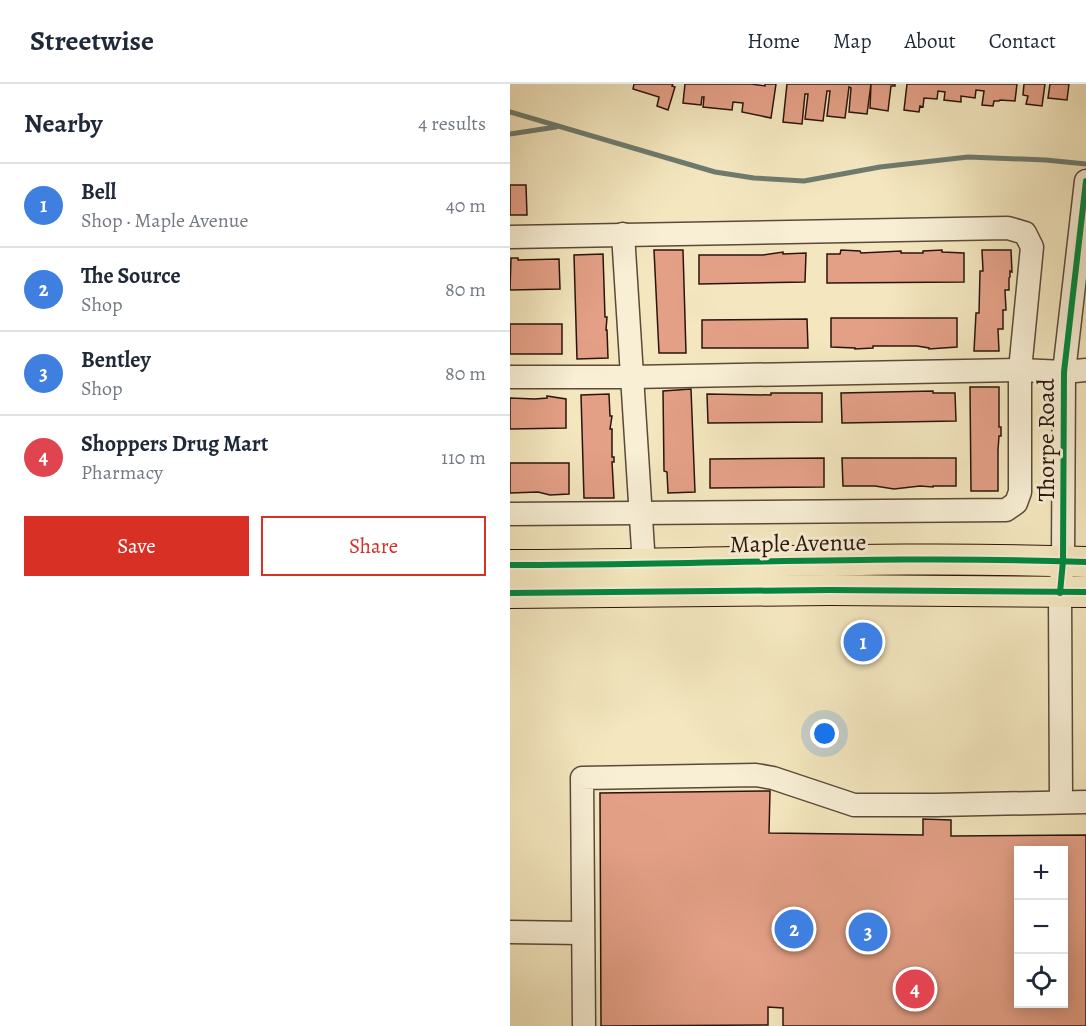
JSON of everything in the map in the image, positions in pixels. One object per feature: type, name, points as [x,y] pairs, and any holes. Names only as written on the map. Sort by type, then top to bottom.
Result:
[{"type":"main road","name":"Maple Avenue","points":[[510,565],[644,565],[800,560],[1075,561]]},
{"type":"main road","name":"Maple Avenue","points":[[510,593],[830,590],[1073,593]]},
{"type":"street","name":"Thorpe Road","points":[[1061,802],[1075,561],[1075,371],[1085,186]]},
{"type":"street","points":[[510,237],[1008,228],[1026,233],[1032,247],[1020,370],[1020,492],[1016,503],[1006,510],[510,514]]},
{"type":"street","points":[[623,234],[644,565]]},
{"type":"street","points":[[510,377],[1075,371]]},
{"type":"street","points":[[584,1026],[582,778],[756,776],[773,778],[854,805],[1086,802]]},
{"type":"street","points":[[510,932],[582,933]]},
{"type":"building","points":[[634,84],[673,84],[672,86],[675,87],[668,110],[657,106],[659,97],[633,89]]},
{"type":"building","points":[[685,84],[765,86],[765,84],[776,84],[771,118],[742,112],[743,103],[733,102],[732,110],[703,107],[704,97],[702,97],[701,105],[683,103]]},
{"type":"building","points":[[787,84],[871,84],[867,114],[849,112],[851,88],[849,87],[845,118],[827,116],[830,91],[827,91],[823,121],[805,119],[808,94],[805,94],[802,124],[783,122]]},
{"type":"building","points":[[871,84],[895,84],[891,86],[888,111],[870,108]]},
{"type":"building","points":[[907,84],[1017,84],[1015,101],[1000,100],[994,101],[993,106],[982,105],[984,91],[976,90],[975,98],[961,96],[961,102],[944,100],[945,92],[938,91],[937,99],[924,98],[923,107],[920,106],[919,112],[904,110]]},
{"type":"building","points":[[1024,84],[1045,84],[1042,106],[1026,104],[1028,96],[1023,95]]},
{"type":"building","points":[[1050,84],[1069,84],[1067,100],[1048,98]]},
{"type":"building","points":[[510,185],[526,185],[527,215],[510,215]]},
{"type":"building","points":[[654,250],[683,250],[686,353],[659,353]]},
{"type":"building","points":[[841,250],[860,251],[861,253],[901,251],[901,253],[923,253],[923,251],[942,250],[942,252],[964,253],[964,282],[827,283],[827,254],[840,254]]},
{"type":"building","points":[[982,250],[1011,250],[1012,272],[1010,271],[1009,290],[1005,290],[1006,310],[1003,310],[1003,329],[998,329],[999,351],[974,351],[976,313],[979,313],[980,271],[983,271]]},
{"type":"building","points":[[783,252],[783,254],[806,253],[805,282],[699,284],[699,255],[763,255]]},
{"type":"building","points":[[603,254],[608,358],[577,359],[574,255]]},
{"type":"building","points":[[511,258],[518,258],[518,260],[559,259],[560,289],[510,290]]},
{"type":"building","points":[[831,318],[957,318],[957,347],[929,349],[917,346],[873,346],[873,348],[855,349],[831,347]]},
{"type":"building","points":[[807,319],[808,348],[702,348],[702,320]]},
{"type":"building","points":[[510,324],[562,324],[562,354],[510,354]]},
{"type":"building","points":[[970,387],[999,387],[1001,436],[999,436],[998,450],[998,491],[971,491]]},
{"type":"building","points":[[691,389],[695,492],[668,493],[667,472],[664,471],[663,391]]},
{"type":"building","points":[[933,391],[933,393],[955,393],[956,421],[842,423],[841,393]]},
{"type":"building","points":[[771,393],[822,393],[822,422],[708,423],[707,394],[771,395]]},
{"type":"building","points":[[609,394],[610,416],[612,416],[610,429],[612,429],[612,457],[614,457],[614,462],[612,462],[614,498],[584,498],[581,395]]},
{"type":"building","points":[[547,396],[566,399],[566,428],[510,429],[510,398],[535,399],[547,398]]},
{"type":"building","points":[[824,458],[824,487],[710,488],[710,459]]},
{"type":"building","points":[[842,458],[956,458],[956,486],[894,489],[875,486],[843,486]]},
{"type":"building","points":[[510,463],[569,463],[569,494],[510,493]]},
{"type":"building","points":[[770,791],[769,833],[923,835],[923,819],[951,820],[951,836],[1086,835],[1086,1026],[783,1026],[783,1008],[768,1007],[768,1025],[601,1026],[600,793]]},
{"type":"waterway","points":[[510,112],[715,172],[754,178],[804,181],[880,167],[968,157],[1086,164]]},
{"type":"waterway","points":[[510,134],[556,127]]},
{"type":"cycle path","points":[[1060,593],[1063,561],[1064,372],[1086,181]]},
{"type":"cycle path","points":[[510,565],[870,560],[1086,562]]},
{"type":"cycle path","points":[[510,593],[830,590],[1086,592]]},
{"type":"place","name":"Bell","points":[[863,642]]},
{"type":"place","name":"The Source","points":[[794,929]]},
{"type":"place","name":"Bentley","points":[[868,932]]},
{"type":"place","name":"Shoppers Drug Mart","points":[[915,989]]}]
